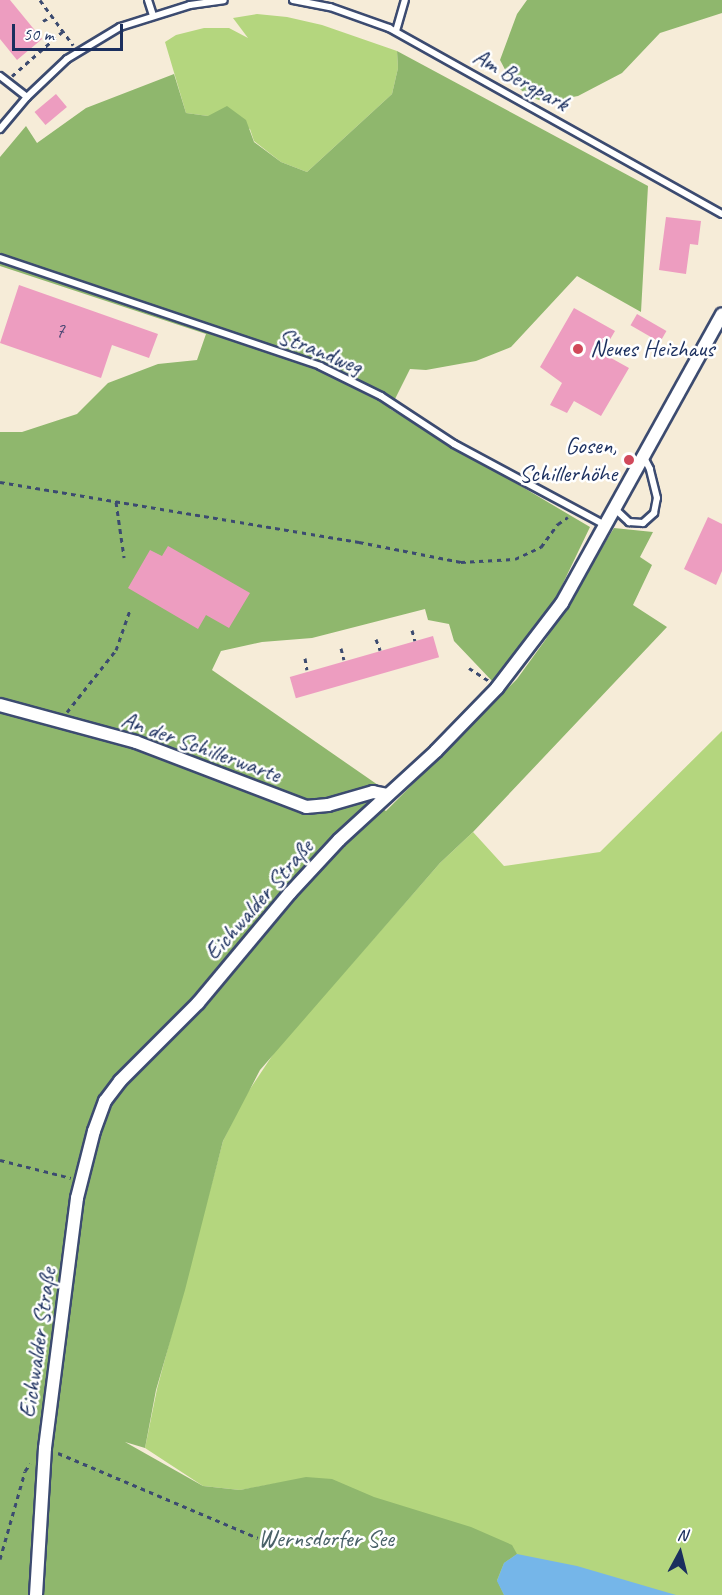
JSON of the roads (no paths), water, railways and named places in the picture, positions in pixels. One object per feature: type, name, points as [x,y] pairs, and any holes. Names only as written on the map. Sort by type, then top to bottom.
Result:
[{"type":"street","name":"Eichwalder Straße","points":[[36,1595],[45,1448],[81,1181],[105,1101],[120,1081],[198,1003],[290,893],[387,795],[436,752],[497,688],[562,603],[722,314]]},
{"type":"street","name":"An der Schillerwarte","points":[[0,705],[136,742],[306,807],[328,805],[373,792],[387,795]]},
{"type":"lane","points":[[148,0],[153,15]]},
{"type":"lane","points":[[0,129],[50,73],[78,52],[120,27],[190,5],[224,0]]},
{"type":"lane","name":"Am Bergpark","points":[[293,0],[324,3],[396,31],[722,214]]},
{"type":"lane","points":[[396,31],[405,0]]},
{"type":"lane","points":[[0,76],[27,97]]},
{"type":"lane","name":"Strandweg","points":[[0,258],[320,366],[381,396],[454,444],[605,525]]},
{"type":"lane","points":[[614,508],[629,522],[643,523],[654,513],[657,498],[650,469],[643,455]]},
{"type":"water","points":[[517,1554],[577,1566],[676,1595],[504,1595],[497,1581],[504,1563]]},
{"type":"place","name":"Neues Heizhaus","points":[[578,349]]},
{"type":"place","name":"Gosen, Schillerhöhe","points":[[629,460]]},
{"type":"park label","name":"Wernsdorfer See","points":[[326,1539]]}]
